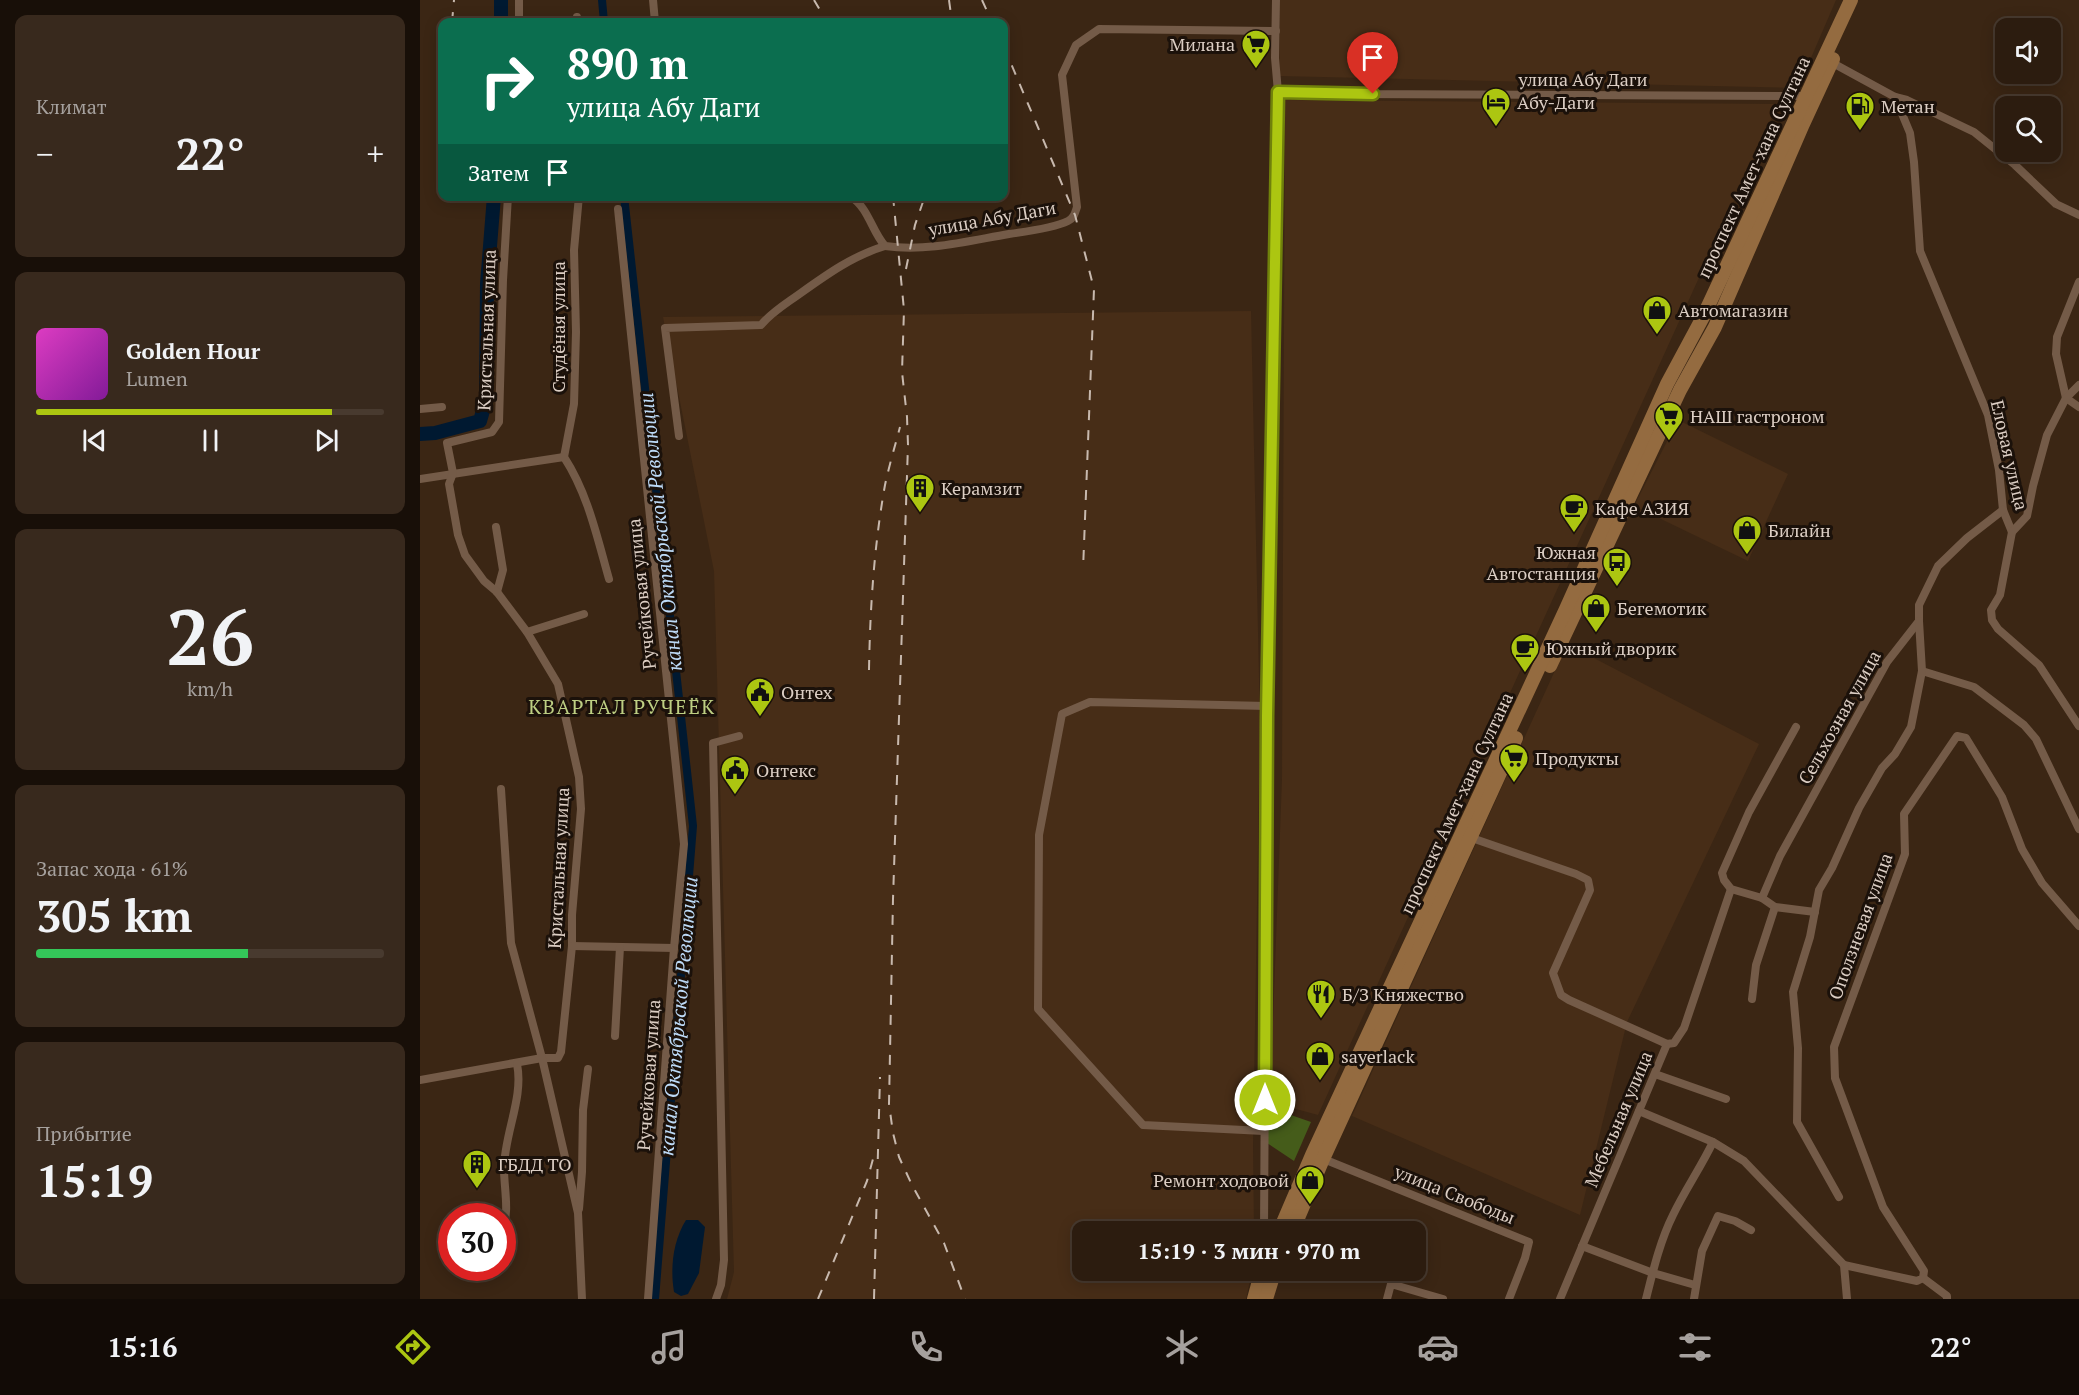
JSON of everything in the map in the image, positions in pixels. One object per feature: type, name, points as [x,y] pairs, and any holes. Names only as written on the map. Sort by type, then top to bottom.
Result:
[{"type":"main road","name":"проспект Амет-хана Султана","points":[[1285,1221],[1317,1157],[1467,836],[1667,384],[1809,99],[1851,0]]},
{"type":"main road","points":[[1827,61],[1861,0]]},
{"type":"main road","points":[[1296,1221],[1317,1157]]},
{"type":"main road","points":[[1254,1299],[1265,1281]]},
{"type":"main road","points":[[1266,1299],[1269,1281]]},
{"type":"street","points":[[519,0],[519,18]]},
{"type":"street","points":[[653,0],[655,18]]},
{"type":"street","points":[[1264,1221],[1267,706],[1278,92],[1276,0]]},
{"type":"street","name":"улица Абу Даги","points":[[885,246],[926,248],[1029,231],[1068,221],[1075,215],[1077,207],[1062,75],[1076,45],[1099,29],[1276,31]]},
{"type":"street","points":[[1827,61],[1895,97],[1907,100],[1974,132],[2015,165],[2056,204],[2079,215]]},
{"type":"street","name":"улица Абу Даги","points":[[1278,92],[1809,99]]},
{"type":"street","name":"Еловая улица","points":[[1895,97],[1910,133],[1920,250],[1988,415],[2003,510],[2012,532],[2000,595],[1991,610],[1992,620],[1998,629],[2039,665],[2079,726]]},
{"type":"street","name":"Кристальная улица","points":[[508,201],[503,280],[501,416],[492,432],[447,443],[453,473],[449,484],[458,535],[465,555],[527,632],[558,684],[579,777],[581,808],[572,915],[572,946],[561,1052],[558,1058],[543,1058]]},
{"type":"street","name":"Студёная улица","points":[[564,457],[574,404],[576,332],[574,250],[579,201]]},
{"type":"street","points":[[678,436],[665,328],[761,325],[772,312],[828,273],[853,258],[885,246],[879,239],[866,211],[855,201]]},
{"type":"street","name":"Ручейковая улица","points":[[618,209],[684,844],[648,1299]]},
{"type":"street","points":[[2079,282],[2057,337],[2056,354],[2067,398],[2079,406]]},
{"type":"street","points":[[2012,532],[2027,516],[2047,435],[2067,398],[2079,385]]},
{"type":"street","points":[[420,410],[442,407]]},
{"type":"street","points":[[420,479],[564,457],[576,476],[590,511],[609,579]]},
{"type":"street","name":"Сельхозная улица","points":[[1762,898],[1780,856],[1887,662],[1919,621],[1919,605],[1938,566],[1967,538],[2003,510]]},
{"type":"street","points":[[496,527],[503,570],[497,592]]},
{"type":"street","points":[[527,632],[584,614]]},
{"type":"street","points":[[1839,1197],[1797,1122],[1798,1048],[1793,992],[1820,890],[1859,808],[1882,768],[1911,727],[1922,671],[1919,621]]},
{"type":"street","points":[[1922,671],[1974,687],[2024,724],[2036,739],[2079,829]]},
{"type":"street","points":[[1264,1131],[1143,1125],[1038,1009],[1039,835],[1062,714],[1090,702],[1267,706]]},
{"type":"street","points":[[1796,727],[1749,812],[1722,873],[1731,889],[1762,898],[1775,906],[1815,912]]},
{"type":"street","points":[[716,1299],[721,1285],[724,1260],[713,743],[739,736]]},
{"type":"street","name":"Оползневая улица","points":[[1923,1278],[1924,1270],[1883,1207],[1835,1078],[1834,1047],[1905,854],[1904,814],[1957,736],[1965,738],[2002,797],[2022,849],[2042,883],[2079,926]]},
{"type":"street","points":[[501,789],[511,943],[543,1058],[578,1213],[582,1299]]},
{"type":"street","points":[[1467,836],[1588,880],[1590,890],[1552,973],[1561,995],[1667,1044]]},
{"type":"street","name":"Мебельная улица","points":[[1560,1299],[1667,1044],[1674,1043],[1684,1028],[1731,889]]},
{"type":"street","points":[[1752,999],[1755,965],[1775,906]]},
{"type":"street","points":[[572,946],[674,948]]},
{"type":"street","points":[[615,1036],[620,947]]},
{"type":"street","points":[[420,1080],[543,1058]]},
{"type":"street","points":[[505,1203],[504,1167],[511,1121],[521,1080],[517,1064]]},
{"type":"street","points":[[578,1213],[582,1184],[583,1110],[588,1069]]},
{"type":"street","points":[[1655,1074],[1726,1099]]},
{"type":"street","points":[[1639,1111],[1713,1142],[1744,1161],[1844,1265],[1917,1281],[1923,1278],[1947,1296],[1947,1299]]},
{"type":"street","points":[[1646,1299],[1672,1216],[1713,1142]]},
{"type":"street","name":"улица Свободы","points":[[1317,1157],[1529,1242],[1509,1299]]},
{"type":"street","points":[[1694,1299],[1702,1251],[1718,1216],[1735,1221],[1751,1230]]},
{"type":"street","points":[[1582,1246],[1695,1286]]},
{"type":"street","points":[[1844,1265],[1847,1299]]},
{"type":"street","points":[[1387,1299],[1392,1281]]},
{"type":"street","points":[[1391,1284],[1443,1299]]},
{"type":"shaded area","points":[[1280,0],[1836,0],[1798,88],[1279,76]]},
{"type":"shaded area","points":[[1285,100],[1778,104],[1318,1115],[1270,1102],[1282,779]]},
{"type":"shaded area","points":[[1251,311],[1260,724],[1253,1146],[1254,1221],[1072,1221],[1072,1281],[1250,1281],[1246,1299],[727,1299],[734,1272],[714,571],[663,317]]},
{"type":"shaded area","points":[[1678,420],[1788,474],[1748,561],[1634,506]]},
{"type":"shaded area","points":[[1567,644],[1759,744],[1627,1022],[1580,1215],[1352,1116]]},
{"type":"green space","points":[[1268,1107],[1311,1122],[1294,1161],[1267,1143]]},
{"type":"water","points":[[686,1220],[698,1220],[705,1227],[699,1273],[688,1294],[681,1296],[674,1292],[672,1273],[675,1245]]},
{"type":"waterway","points":[[501,0],[501,18]]},
{"type":"waterway","name":"канал Октябрьской Революции","points":[[602,0],[604,18]]},
{"type":"waterway","points":[[420,434],[435,433],[480,421],[486,400],[487,284],[494,201]]},
{"type":"waterway","name":"канал Октябрьской Революции","points":[[625,201],[693,826],[655,1299]]},
{"type":"railway","points":[[452,18],[454,0]]},
{"type":"railway","points":[[814,0],[825,18]]},
{"type":"railway","points":[[949,0],[951,18]]},
{"type":"railway","points":[[982,0],[990,18]]},
{"type":"railway","points":[[1008,56],[1075,215],[1094,289],[1083,570]]},
{"type":"railway","points":[[893,201],[904,310],[902,372],[908,445],[893,899],[889,1104],[899,1157],[944,1243],[965,1299]]},
{"type":"railway","points":[[906,269],[915,225],[923,201]]},
{"type":"railway","points":[[869,670],[875,554],[885,485],[900,427]]},
{"type":"railway","points":[[874,1299],[880,1077]]},
{"type":"railway","points":[[818,1299],[867,1181],[873,1159]]},
{"type":"place","name":"Милана","points":[[1256,70]]},
{"type":"place","name":"Абу-Даги","points":[[1496,128]]},
{"type":"place","name":"Метан","points":[[1860,132]]},
{"type":"place","name":"Автомагазин","points":[[1657,336]]},
{"type":"place","name":"НАШ гастроном","points":[[1669,442]]},
{"type":"place","name":"Керамзит","points":[[920,514]]},
{"type":"place","name":"Кафе АЗИЯ","points":[[1574,534]]},
{"type":"place","name":"Билайн","points":[[1747,556]]},
{"type":"place","name":"Южная Автостанция","points":[[1617,588]]},
{"type":"place","name":"Бегемотик","points":[[1596,634]]},
{"type":"place","name":"Южный дворик","points":[[1525,674]]},
{"type":"place","name":"Онтех","points":[[760,718]]},
{"type":"place","name":"Продукты","points":[[1514,784]]},
{"type":"place","name":"Онтекс","points":[[735,796]]},
{"type":"place","name":"Б/З Княжество","points":[[1321,1020]]},
{"type":"place","name":"sayerlack","points":[[1320,1082]]},
{"type":"place","name":"ГБДД ТО","points":[[477,1190]]},
{"type":"place","name":"Ремонт ходовой","points":[[1310,1206]]},
{"type":"district","name":"КВАРТАЛ РУЧЕЁК","points":[[622,706]]},
{"type":"route","points":[[1265,1100],[1267,716],[1278,92],[1373,94]]}]
